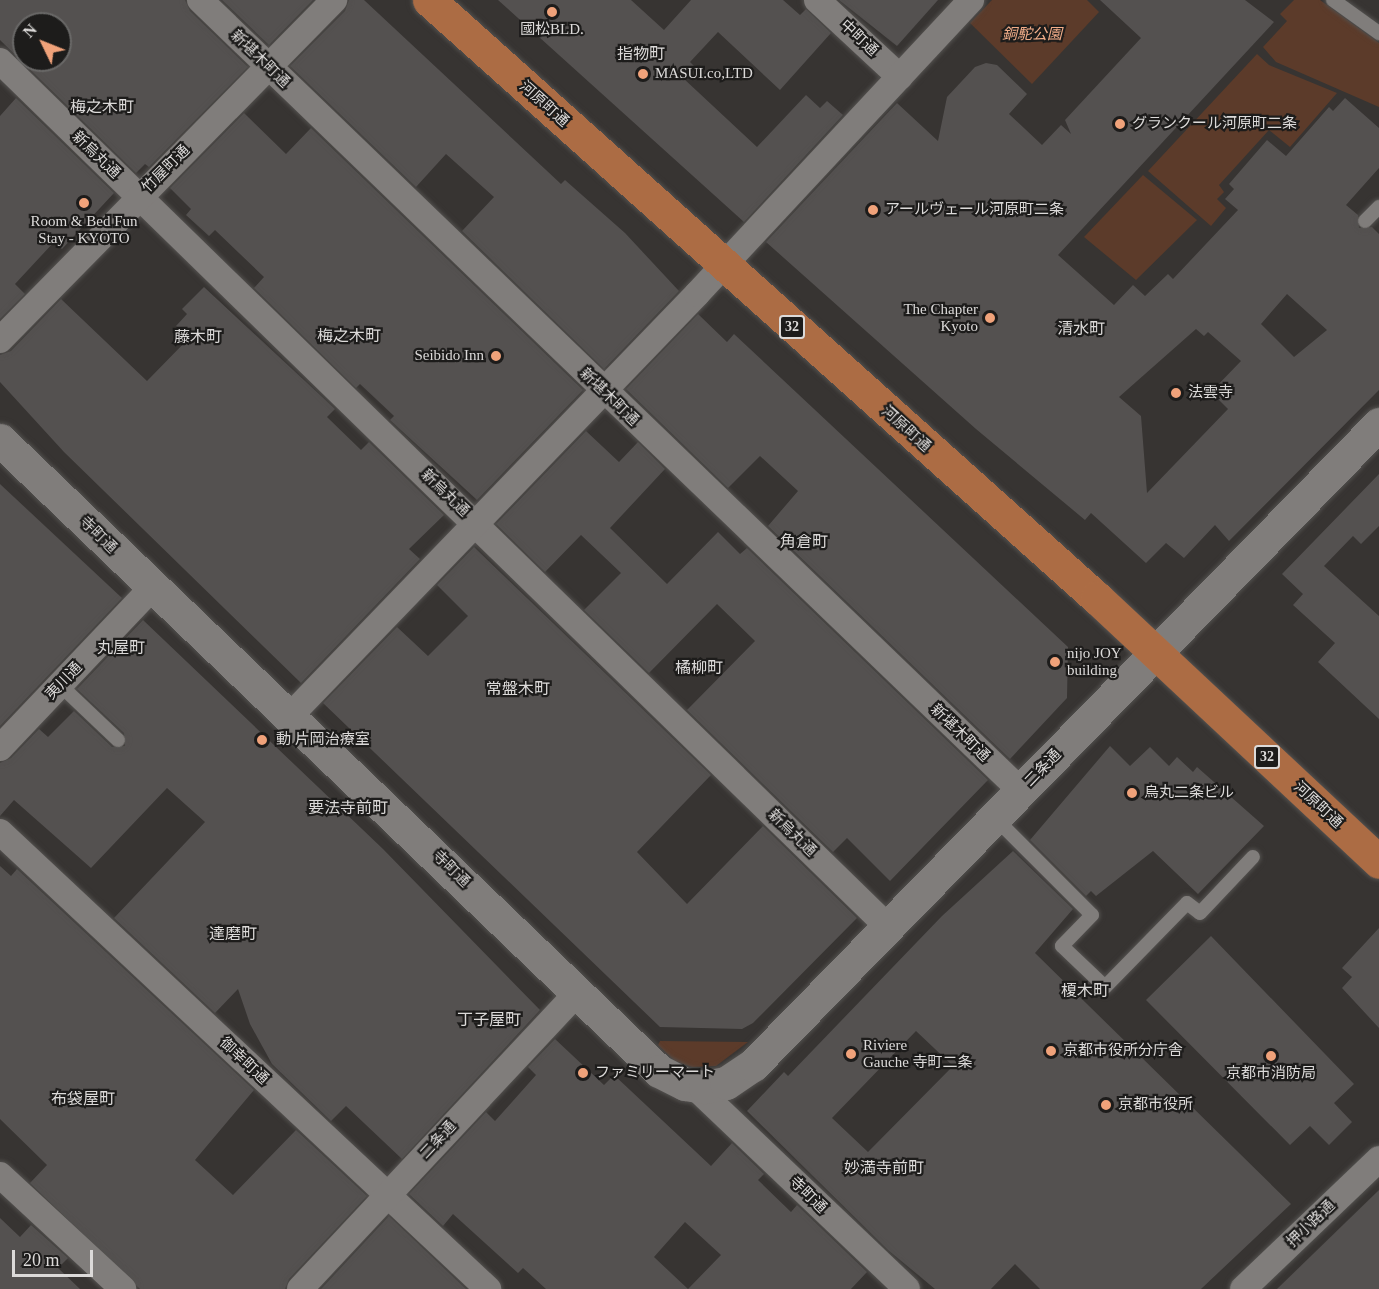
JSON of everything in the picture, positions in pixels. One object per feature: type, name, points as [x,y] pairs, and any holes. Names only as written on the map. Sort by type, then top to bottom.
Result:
[{"type":"main road","name":"河原町通","points":[[429,0],[1155,653],[1379,862]]},
{"type":"street","name":"新堪木町通","points":[[200,0],[603,391],[1021,791]]},
{"type":"street","name":"竹屋町通","points":[[0,340],[138,196],[334,0]]},
{"type":"street","name":"中町通","points":[[817,0],[900,76]]},
{"type":"street","points":[[291,715],[475,521],[723,266],[971,0]]},
{"type":"street","name":"新烏丸通","points":[[0,61],[475,521],[888,927]]},
{"type":"street","name":"二条通","points":[[694,1086],[716,1086],[745,1073],[1379,424]]},
{"type":"street","name":"寺町通","points":[[0,440],[291,715],[659,1071],[694,1086],[907,1289]]},
{"type":"street","name":"夷川通","points":[[0,748],[153,587]]},
{"type":"street","name":"御幸町通","points":[[0,832],[488,1289]]},
{"type":"street","name":"二条通","points":[[300,1289],[578,992]]},
{"type":"street","name":"押小路通","points":[[1243,1289],[1379,1159]]},
{"type":"street","points":[[0,1174],[123,1289]]},
{"type":"lane","points":[[1332,0],[1379,33]]},
{"type":"lane","points":[[1365,221],[1379,207]]},
{"type":"lane","points":[[60,685],[118,740]]},
{"type":"lane","points":[[994,818],[1092,915],[1062,946],[1104,987],[1187,903],[1200,913],[1253,857]]},
{"type":"green space","name":"銅駝公園","points":[[992,0],[1087,0],[1099,12],[1032,84],[970,23]]},
{"type":"green space","points":[[1294,0],[1320,0],[1379,43],[1379,107],[1276,62],[1263,47],[1287,21],[1280,14]]},
{"type":"green space","points":[[1257,54],[1269,65],[1337,93],[1290,147],[1269,130],[1219,185],[1224,192],[1217,199],[1226,208],[1211,226],[1148,171]]},
{"type":"green space","points":[[1143,175],[1197,220],[1136,280],[1084,237]]},
{"type":"green space","points":[[660,1041],[748,1042],[716,1066],[692,1067],[675,1061],[658,1045]]},
{"type":"building","points":[[0,0],[185,0],[190,11],[248,67],[149,167],[145,164],[136,173],[33,72],[72,72],[72,12],[12,12],[12,52],[0,40]]},
{"type":"building","points":[[222,0],[313,0],[269,45]]},
{"type":"building","points":[[349,0],[364,0],[561,184],[565,180],[625,233],[679,291],[604,369],[462,231],[494,197],[446,154],[416,187],[290,66],[345,11]]},
{"type":"building","points":[[498,0],[631,0],[664,30],[691,0],[783,0],[800,15],[806,9],[831,33],[780,90],[718,32],[690,62],[694,66],[683,78],[757,147],[806,95],[820,108],[827,101],[843,115],[744,222]]},
{"type":"building","points":[[839,0],[938,0],[897,46]]},
{"type":"building","points":[[1100,0],[1245,0],[1274,22],[1058,255],[1114,305],[1133,285],[1145,296],[1168,274],[1173,279],[1238,210],[1225,199],[1234,189],[1229,184],[1267,140],[1286,156],[1329,107],[1333,111],[1345,98],[1379,128],[1379,168],[1346,205],[1358,215],[1359,228],[1372,227],[1379,234],[1379,390],[1229,541],[1215,525],[1184,558],[1166,543],[1146,563],[1091,513],[1085,520],[976,429],[766,242],[897,103],[938,141],[947,97],[975,67],[986,63],[997,65],[1027,94],[1009,114],[1042,145],[1061,125],[1071,134],[1065,120],[1141,38]],"holes":[[[1287,294],[1327,330],[1294,357],[1261,324]],[[1196,329],[1204,336],[1208,332],[1241,361],[1211,392],[1228,409],[1147,493],[1141,416],[1119,397]]]},
{"type":"building","points":[[16,98],[114,193],[62,249],[54,242],[15,284],[25,294],[0,319],[0,116]]},
{"type":"building","points":[[244,113],[286,154],[311,128],[583,390],[477,500],[390,420],[394,416],[360,384],[356,388],[254,288],[264,277],[215,230],[209,236],[186,215],[191,209],[170,188]]},
{"type":"building","points":[[204,287],[335,409],[327,417],[361,450],[369,442],[444,515],[409,549],[420,559],[301,683],[64,452],[0,382],[0,355],[11,351],[61,299],[147,381],[189,338],[176,326],[187,314],[182,309]]},
{"type":"building","points":[[698,314],[727,342],[734,334],[1068,647],[1067,698],[1010,759],[768,526],[798,491],[760,456],[728,488],[626,389]]},
{"type":"building","points":[[586,431],[619,462],[638,442],[665,469],[610,528],[667,584],[718,532],[740,554],[747,548],[988,780],[890,881],[847,838],[833,852],[687,710],[755,641],[717,604],[649,673],[584,610],[621,573],[581,535],[545,572],[496,524]]},
{"type":"building","points":[[1379,474],[1379,526],[1361,544],[1353,536],[1324,566],[1379,616],[1379,719],[1318,662],[1335,643],[1293,605],[1303,594],[1282,574]]},
{"type":"building","points":[[0,484],[122,598],[0,726]]},
{"type":"building","points":[[474,547],[711,775],[637,852],[687,904],[763,826],[857,918],[753,1023],[742,1029],[660,1027],[323,703],[397,627],[428,656],[468,616],[437,585]]},
{"type":"building","points":[[143,620],[383,849],[540,1010],[402,1159],[346,1106],[331,1121],[272,1064],[250,1024],[238,989],[215,1013],[114,918],[205,822],[167,788],[91,868],[14,800],[0,816],[0,763],[11,758],[39,729],[48,737],[74,711],[112,747],[125,746],[124,733],[77,689]]},
{"type":"building","points":[[1110,746],[1130,766],[1150,747],[1169,766],[1177,757],[1193,772],[1197,767],[1264,826],[1198,894],[1153,851],[1096,896],[1091,891],[1086,896],[1030,840]]},
{"type":"building","name":"京都市役所分庁舎","points":[[1013,851],[1073,909],[1035,953],[1291,1204],[1201,1289],[1040,1289],[1015,1264],[991,1289],[935,1289],[888,1250],[747,1111],[784,1072],[788,1076],[942,916]],"holes":[[[916,1031],[953,1066],[868,1152],[832,1118]]]},
{"type":"building","points":[[0,866],[11,876],[17,869],[254,1090],[195,1160],[233,1195],[296,1130],[367,1196],[289,1279],[285,1289],[140,1289],[30,1183],[47,1165],[0,1119]]},
{"type":"building","points":[[1379,928],[1379,1028],[1342,988],[1352,977],[1342,968]]},
{"type":"building","points":[[1211,936],[1354,1084],[1334,1103],[1352,1122],[1329,1145],[1310,1126],[1290,1145],[1146,1000]]},
{"type":"building","points":[[555,1039],[604,1085],[614,1075],[711,1166],[732,1143],[764,1174],[758,1180],[791,1212],[797,1205],[867,1272],[851,1289],[688,1289],[546,1289],[523,1268],[518,1273],[453,1214],[443,1226],[409,1194],[486,1112],[495,1121],[536,1075],[528,1067]],"holes":[[[685,1222],[721,1255],[688,1289],[654,1257]]]},
{"type":"building","points":[[1379,1190],[1379,1289],[1277,1289]]},
{"type":"building","points":[[389,1216],[466,1289],[321,1289]]},
{"type":"building","points":[[0,1218],[20,1237],[31,1225],[68,1258],[58,1268],[80,1289],[0,1289]]},
{"type":"place","name":"國松BLD.","points":[[552,12]]},
{"type":"place","name":"MASUI.co,LTD","points":[[643,74]]},
{"type":"place","name":"グランクール河原町二条","points":[[1120,124]]},
{"type":"place","name":"Room & Bed Fun Stay - KYOTO","points":[[84,203]]},
{"type":"place","name":"アールヴェール河原町二条","points":[[873,210]]},
{"type":"place","name":"The Chapter Kyoto","points":[[990,318]]},
{"type":"place","name":"Seibido Inn","points":[[496,356]]},
{"type":"place","name":"法雲寺","points":[[1176,393]]},
{"type":"place","name":"nijo JOY building","points":[[1055,662]]},
{"type":"place","name":"動 片岡治療室","points":[[262,740]]},
{"type":"place","name":"烏丸二条ビル","points":[[1132,793]]},
{"type":"place","name":"京都市役所分庁舎","points":[[1051,1051]]},
{"type":"place","name":"Riviere Gauche 寺町二条","points":[[851,1054]]},
{"type":"place","name":"京都市消防局","points":[[1271,1056]]},
{"type":"place","name":"ファミリーマート","points":[[583,1073]]},
{"type":"place","name":"京都市役所","points":[[1106,1105]]},
{"type":"district","name":"指物町","points":[[641,54]]},
{"type":"district","name":"梅之木町","points":[[102,107]]},
{"type":"district","name":"清水町","points":[[1081,329]]},
{"type":"district","name":"梅之木町","points":[[349,336]]},
{"type":"district","name":"藤木町","points":[[198,337]]},
{"type":"district","name":"角倉町","points":[[804,542]]},
{"type":"district","name":"丸屋町","points":[[121,648]]},
{"type":"district","name":"橘柳町","points":[[699,668]]},
{"type":"district","name":"常盤木町","points":[[518,689]]},
{"type":"district","name":"要法寺前町","points":[[348,808]]},
{"type":"district","name":"達磨町","points":[[233,934]]},
{"type":"district","name":"榎木町","points":[[1085,991]]},
{"type":"district","name":"丁子屋町","points":[[489,1020]]},
{"type":"district","name":"布袋屋町","points":[[83,1099]]},
{"type":"district","name":"妙満寺前町","points":[[884,1168]]}]
